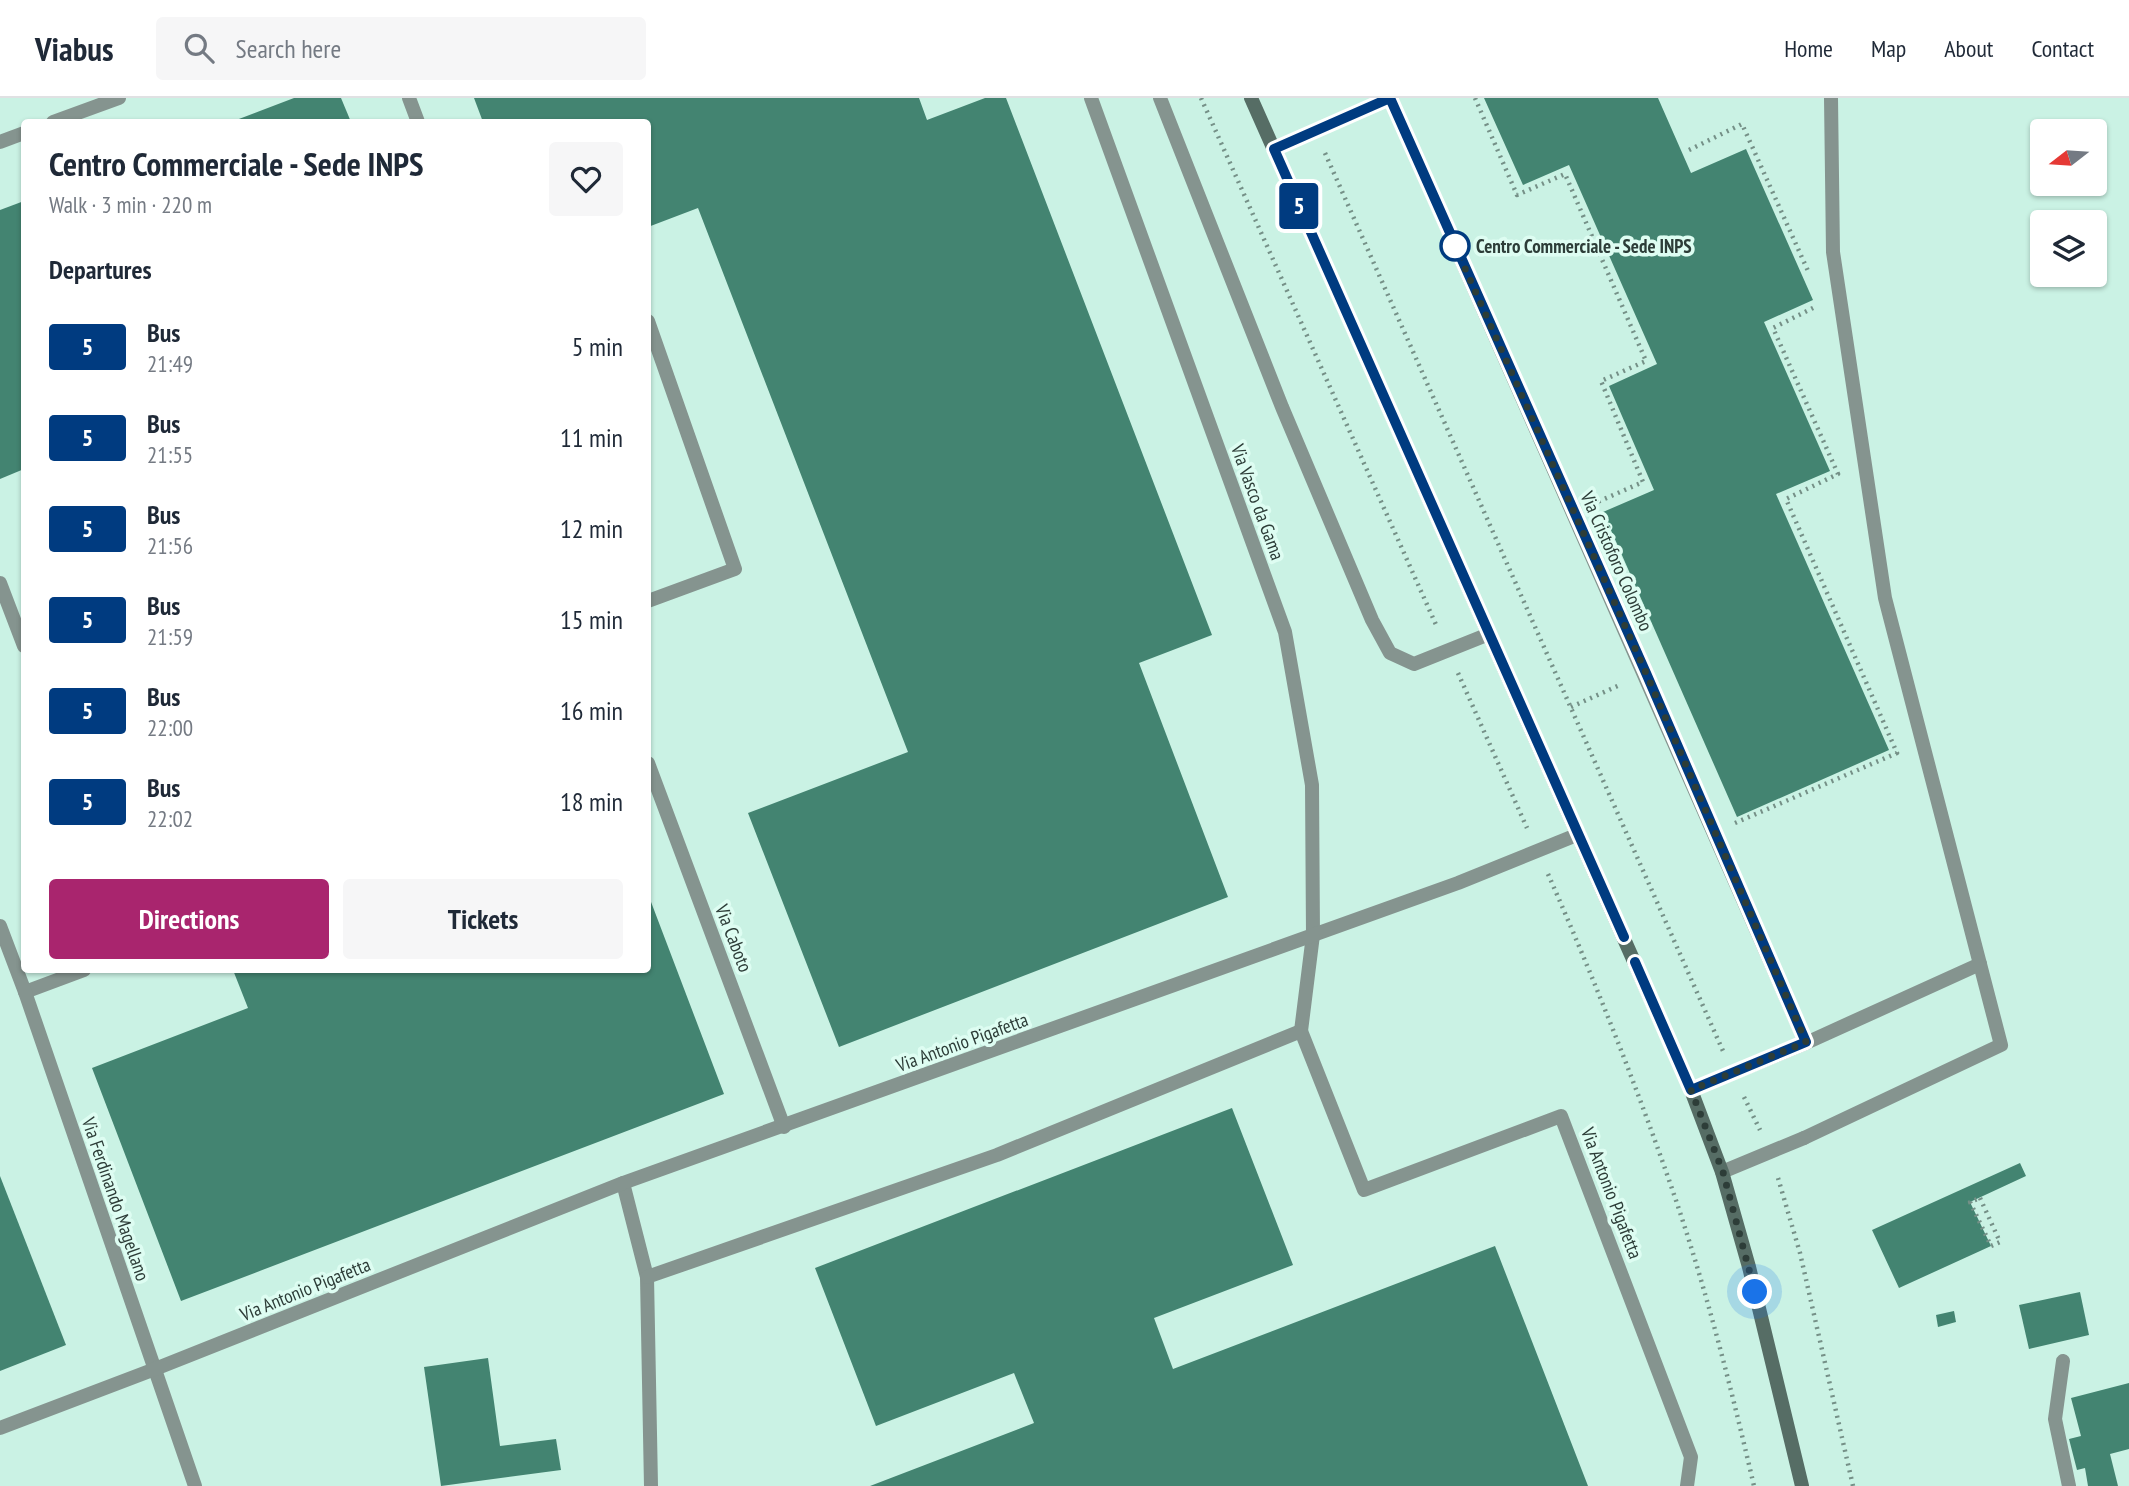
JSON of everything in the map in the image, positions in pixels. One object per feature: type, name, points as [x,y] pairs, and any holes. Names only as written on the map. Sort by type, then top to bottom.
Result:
[{"type":"main road","points":[[1251,98],[1691,1090],[1723,1172],[1802,1486]]},
{"type":"street","points":[[61,119],[119,98]]},
{"type":"street","points":[[409,98],[417,119]]},
{"type":"street","name":"Via Vasco da Gama","points":[[1091,98],[1285,632],[1312,785],[1313,935]]},
{"type":"street","points":[[1160,98],[1282,407],[1372,620],[1390,653],[1414,664],[1489,634]]},
{"type":"street","name":"Via Cristoforo Colombo","points":[[1274,149],[1371,102],[1390,98],[1646,673],[1806,1042]]},
{"type":"street","points":[[1723,1172],[1804,1138],[2001,1045],[1885,598],[1833,252],[1831,98]]},
{"type":"street","points":[[0,142],[21,134]]},
{"type":"street","points":[[651,330],[735,569],[651,600]]},
{"type":"street","points":[[0,583],[21,638]]},
{"type":"street","name":"Via Caboto","points":[[651,771],[784,1127]]},
{"type":"street","name":"Via Antonio Pigafetta","points":[[0,1428],[623,1184],[1458,883],[1579,835]]},
{"type":"street","name":"Via Ferdinando Magellano","points":[[0,926],[195,1486]]},
{"type":"street","name":"Via Antonio Pigafetta","points":[[1313,935],[1301,1031],[1364,1190],[1562,1116],[1691,1457],[1687,1486]]},
{"type":"street","points":[[1691,1090],[1980,964]]},
{"type":"street","points":[[25,992],[76,973]]},
{"type":"street","points":[[647,1277],[997,1154],[1301,1031]]},
{"type":"street","points":[[623,1184],[647,1277],[651,1486]]},
{"type":"street","points":[[2063,1361],[2055,1419],[2069,1486]]},
{"type":"path","points":[[1201,98],[1578,943],[1670,1181],[1727,1369],[1754,1486]]},
{"type":"path","points":[[1475,98],[1517,195],[1565,174],[1646,361],[1601,381],[1643,482],[1592,505]]},
{"type":"path","points":[[1689,150],[1742,124],[1811,279]]},
{"type":"path","points":[[1339,187],[1732,1073],[1770,1152],[1800,1254],[1853,1486]]},
{"type":"path","points":[[1730,825],[1897,753],[1786,499],[1838,474],[1773,328],[1822,303]]},
{"type":"path","points":[[1571,707],[1606,691]]},
{"type":"path","points":[[1980,1198],[2000,1242],[1990,1246],[1970,1202],[1980,1198]]},
{"type":"building","points":[[294,98],[341,98],[350,119],[239,119]]},
{"type":"building","points":[[474,98],[919,98],[927,120],[985,98],[1006,98],[1212,635],[1139,663],[1228,897],[839,1047],[748,813],[908,752],[698,208],[651,226],[651,119],[482,119]]},
{"type":"building","points":[[1484,98],[1658,98],[1691,173],[1746,149],[1813,300],[1764,322],[1830,471],[1776,494],[1889,750],[1737,817],[1603,512],[1654,490],[1609,386],[1657,364],[1569,165],[1523,185]]},
{"type":"building","points":[[21,202],[21,470],[0,479],[0,210]]},
{"type":"building","points":[[651,902],[724,1094],[181,1301],[92,1068],[248,1008],[234,973],[651,973]]},
{"type":"building","points":[[1232,1108],[1293,1265],[1154,1318],[1173,1369],[1495,1246],[1588,1486],[870,1486],[1034,1423],[1014,1373],[876,1426],[815,1268]]},
{"type":"building","points":[[2020,1163],[2026,1176],[1970,1202],[1991,1246],[1899,1288],[1872,1230]]},
{"type":"building","points":[[0,1176],[66,1345],[0,1371]]},
{"type":"building","points":[[2080,1292],[2089,1335],[2029,1349],[2019,1305]]},
{"type":"building","points":[[1954,1311],[1956,1322],[1938,1327],[1936,1315]]},
{"type":"building","points":[[488,1358],[500,1446],[556,1439],[561,1470],[441,1486],[424,1367]]},
{"type":"building","points":[[2129,1383],[2129,1449],[2110,1454],[2118,1486],[2088,1486],[2085,1468],[2077,1470],[2069,1439],[2081,1436],[2071,1398]]},
{"type":"bus line","name":"5","points":[[1624,937],[1274,149],[1390,98],[1646,673],[1806,1042],[1691,1090],[1635,962]]},
{"type":"place","name":"Centro Commerciale - Sede INPS","points":[[1455,246]]},
{"type":"route","points":[[1455,246],[1646,673],[1806,1042],[1691,1090],[1723,1172],[1755,1292]]}]
